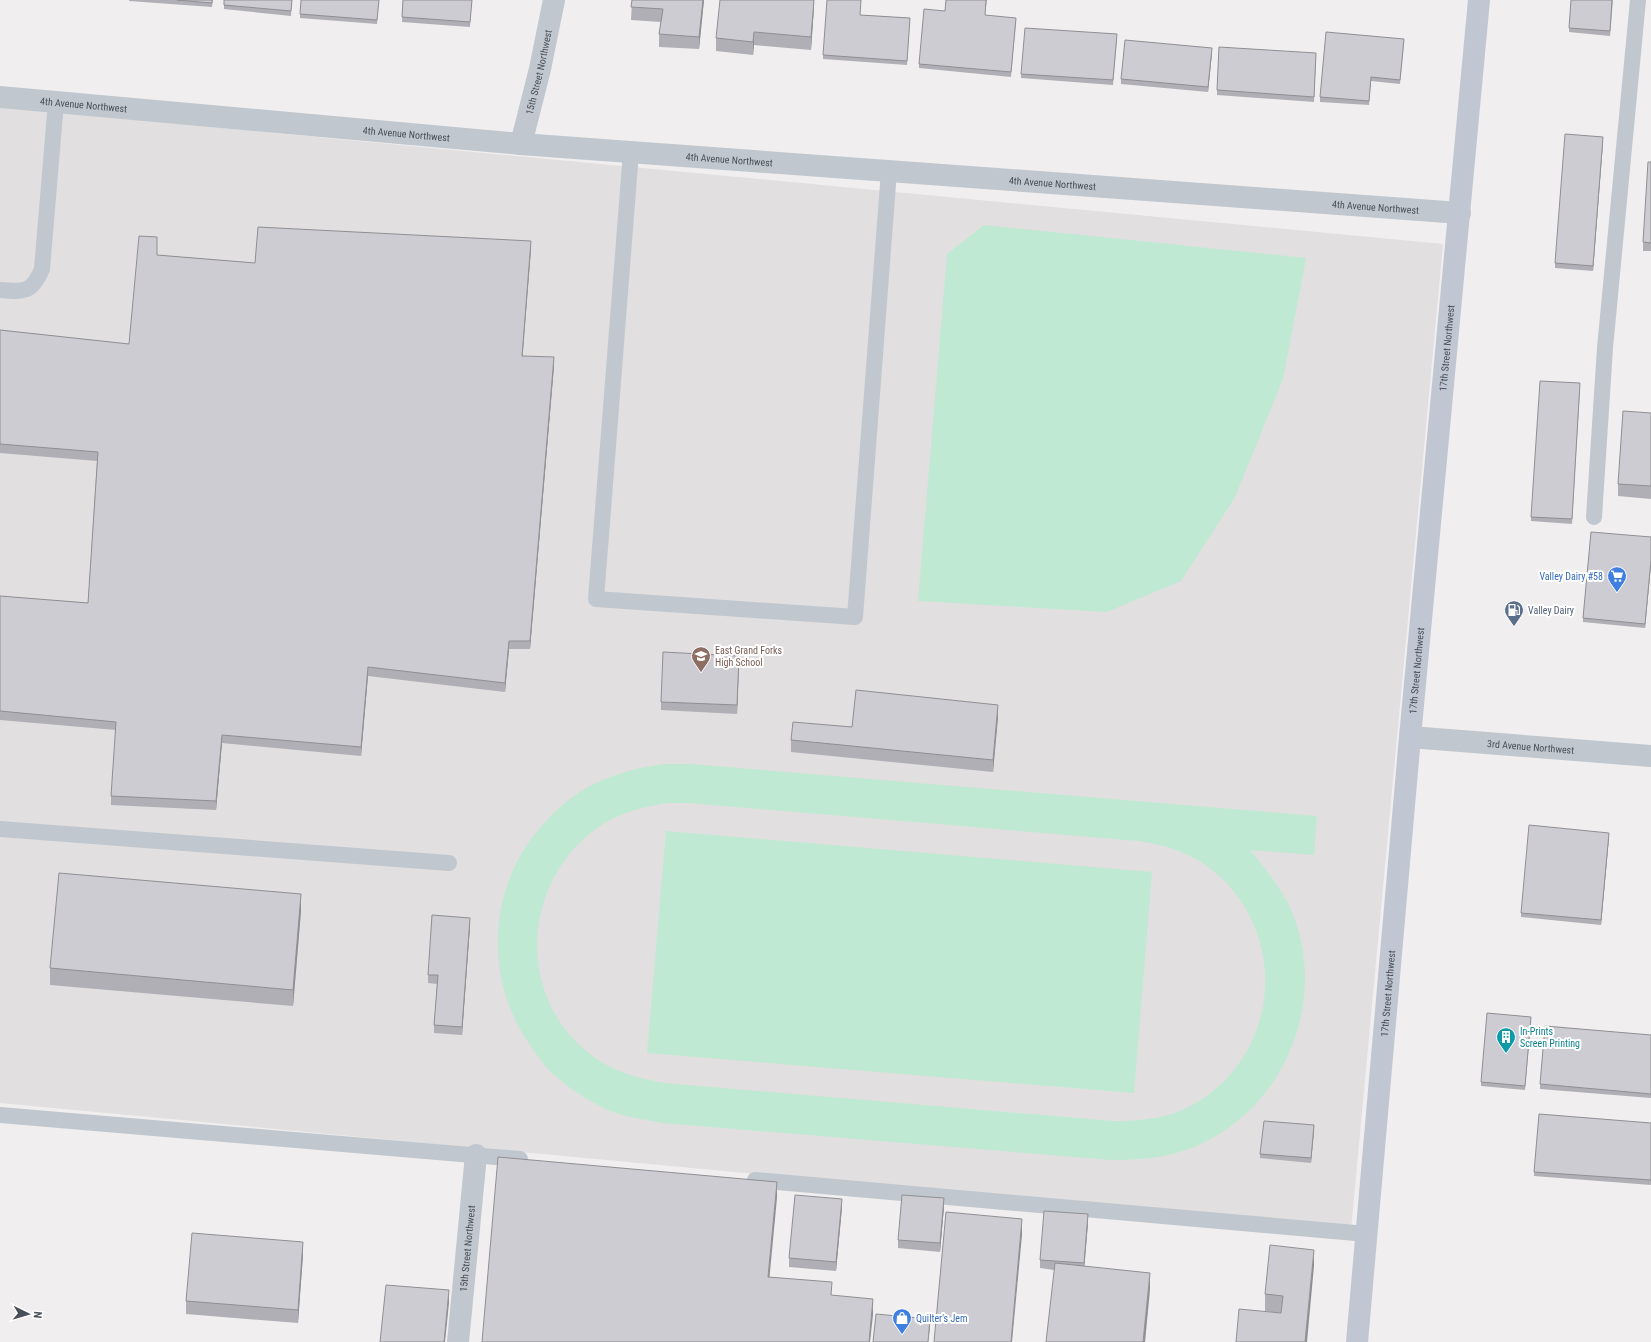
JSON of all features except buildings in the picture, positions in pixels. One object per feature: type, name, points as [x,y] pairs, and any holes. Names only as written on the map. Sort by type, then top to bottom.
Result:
[{"type":"street","name":"15th Street Northwest","points":[[521,144],[540,69],[554,0]]},
{"type":"street","name":"17th Street Northwest","points":[[1357,1342],[1410,737],[1479,0]]},
{"type":"street","name":"4th Avenue Northwest","points":[[0,97],[521,144],[1460,213]]},
{"type":"street","name":"3rd Avenue Northwest","points":[[1410,737],[1651,756]]},
{"type":"street","name":"15th Street Northwest","points":[[458,1342],[476,1155]]},
{"type":"lane","points":[[1594,517],[1605,348],[1638,0]]},
{"type":"lane","points":[[0,290],[22,292],[37,282],[42,269],[56,102]]},
{"type":"lane","points":[[631,152],[596,599],[855,617],[888,171]]},
{"type":"lane","points":[[0,829],[449,863]]},
{"type":"lane","points":[[0,1115],[539,1161]]},
{"type":"lane","points":[[736,1178],[1367,1234]]},
{"type":"shaded area","name":"East Grand Forks High School","points":[[0,107],[1443,244],[1351,1230],[0,1103]]},
{"type":"green space","points":[[984,225],[1306,258],[1283,379],[1235,497],[1181,581],[1107,612],[918,601],[947,254]]},
{"type":"green space","points":[[663,764],[691,764],[1317,816],[1314,855],[1250,850],[1262,864],[1288,904],[1292,912],[1302,946],[1305,981],[1301,1016],[1291,1049],[1274,1080],[1252,1107],[1226,1130],[1184,1151],[1164,1156],[1132,1160],[1111,1160],[662,1123],[626,1116],[606,1109],[576,1092],[552,1073],[535,1052],[517,1024],[507,998],[500,971],[498,944],[500,916],[506,889],[516,863],[531,839],[555,812],[583,790],[602,780],[632,770]],"holes":[[[666,803],[688,803],[1138,841],[1179,851],[1201,862],[1229,885],[1249,915],[1260,943],[1265,972],[1264,1000],[1257,1028],[1245,1054],[1228,1077],[1206,1096],[1172,1114],[1156,1118],[1131,1121],[1114,1121],[665,1083],[633,1076],[603,1063],[585,1050],[562,1025],[546,996],[538,965],[538,933],[544,901],[557,872],[577,846],[603,824],[625,813],[641,808]]]},
{"type":"green space","points":[[666,831],[1152,872],[1134,1093],[647,1053]]},
{"type":"place","name":"Valley Dairy #58","points":[[1617,593]]},
{"type":"place","name":"Valley Dairy","points":[[1514,627]]},
{"type":"place","name":"East Grand Forks High School","points":[[701,673]]},
{"type":"place","name":"In-Prints Screen Printing","points":[[1506,1054]]},
{"type":"place","name":"Quilter's Jem","points":[[902,1335]]}]
